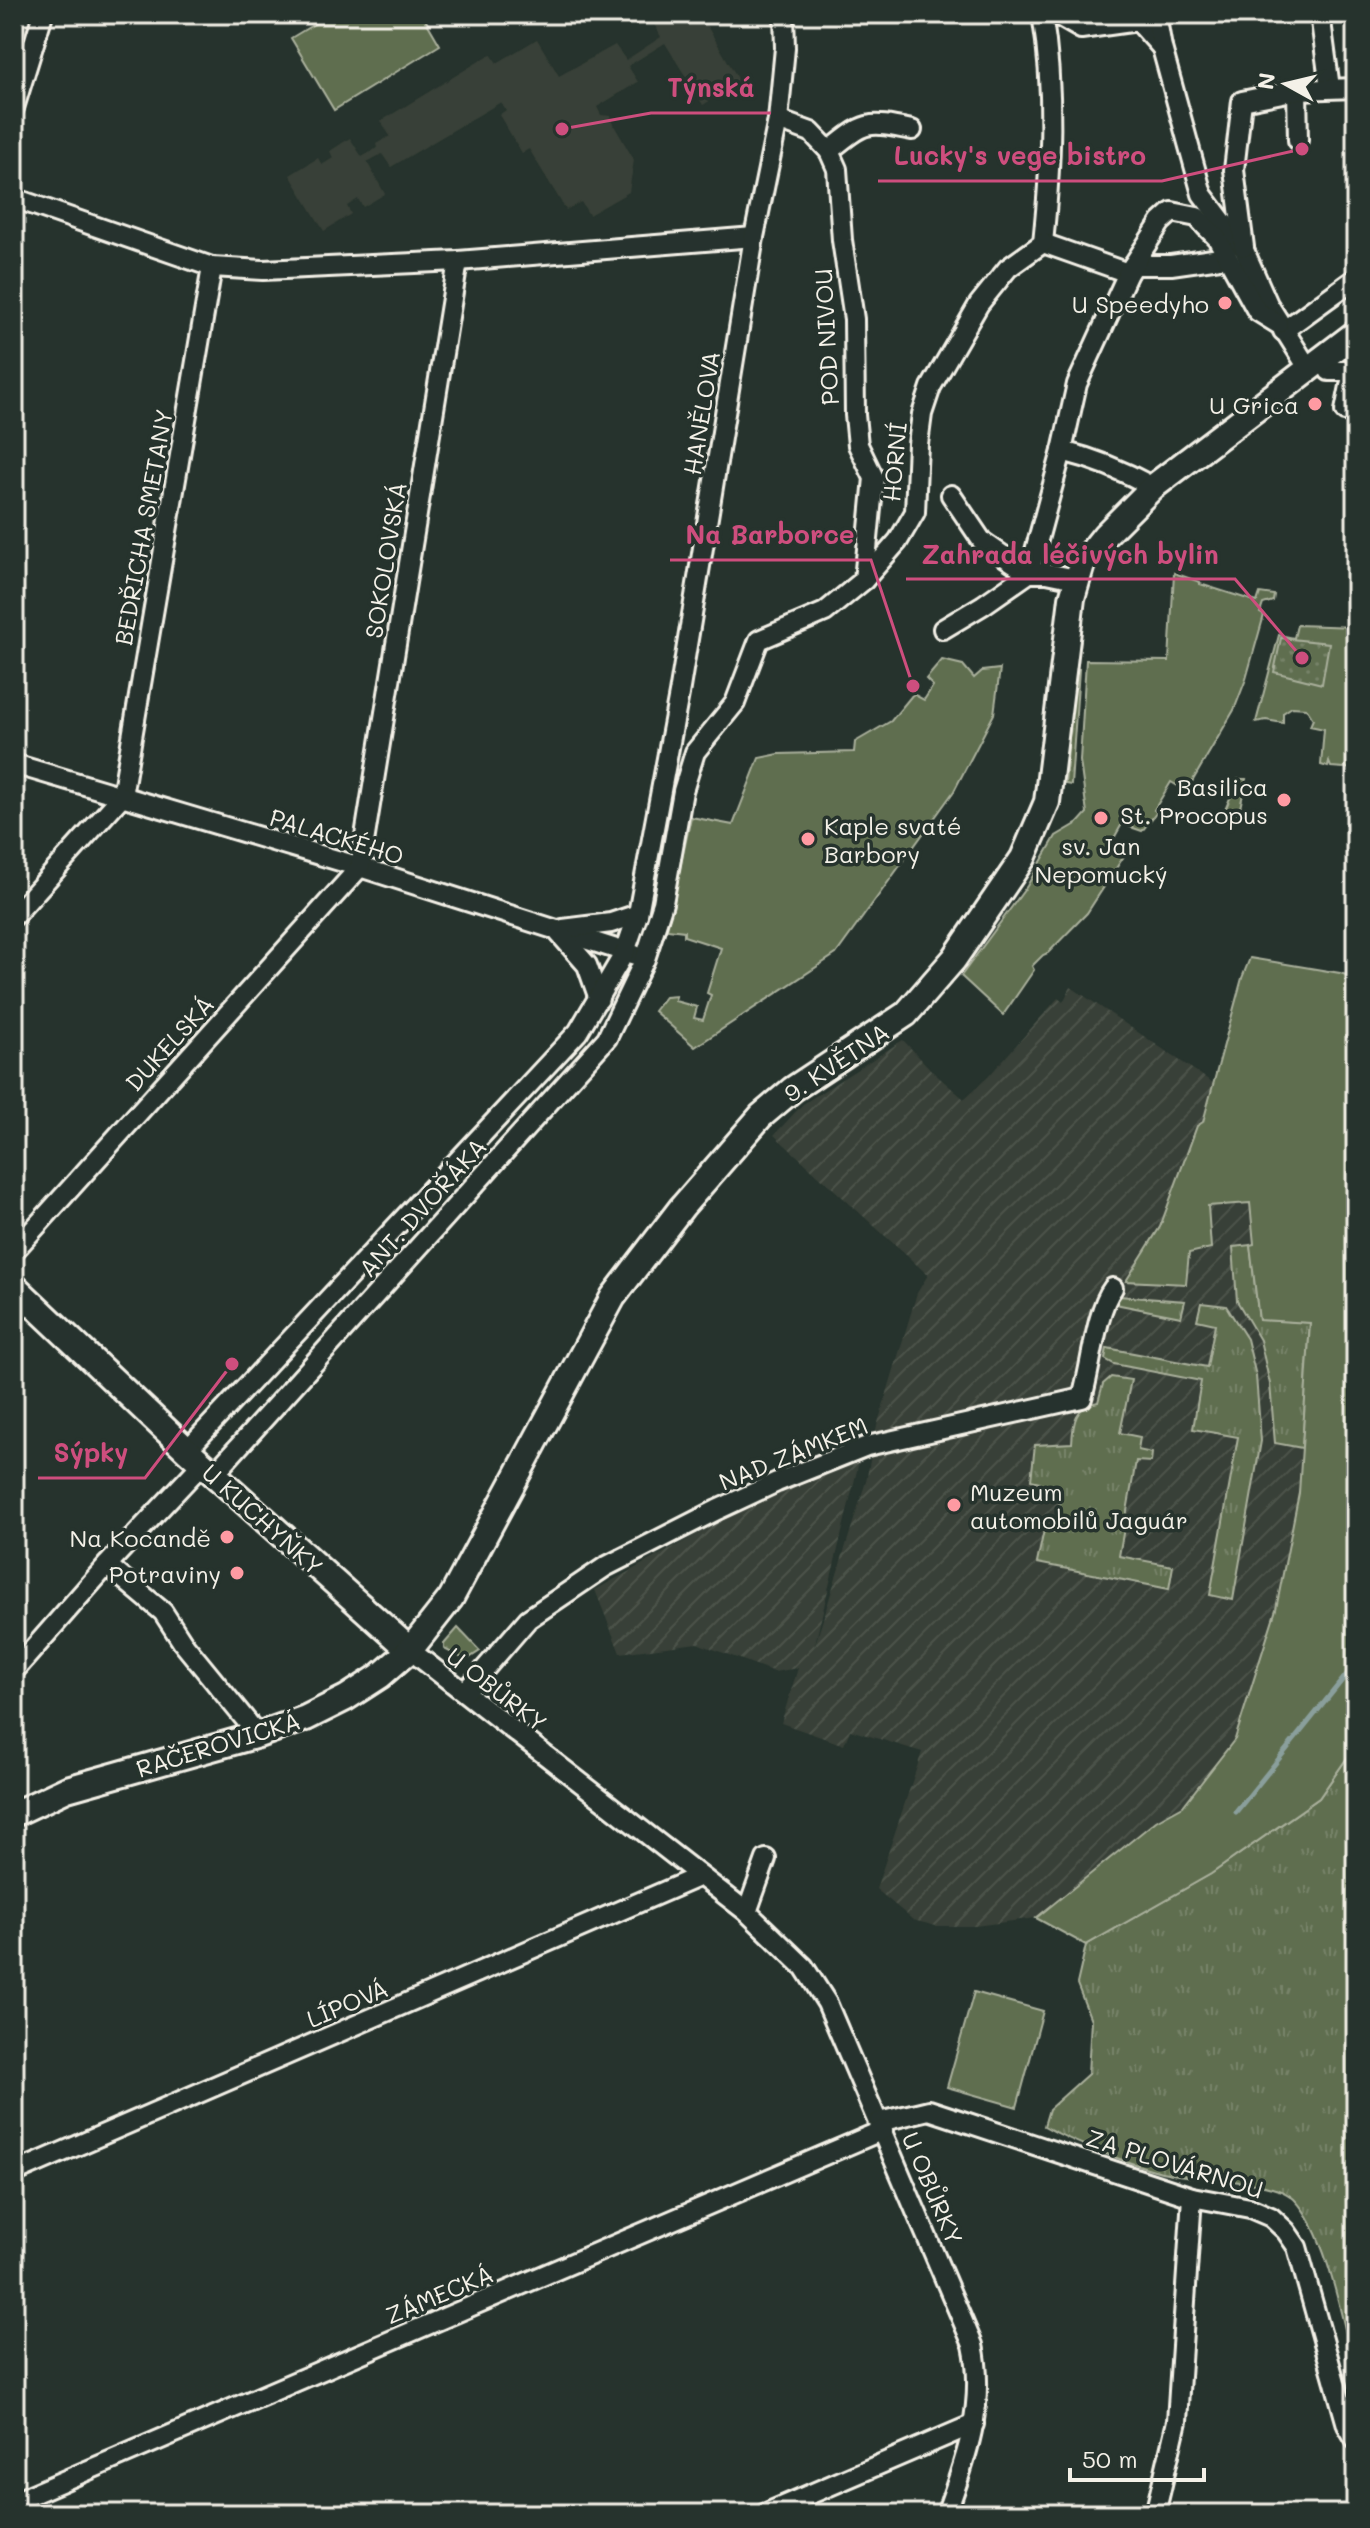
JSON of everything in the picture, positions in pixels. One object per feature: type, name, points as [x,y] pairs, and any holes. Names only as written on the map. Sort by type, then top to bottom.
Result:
[{"type":"main road","name":"9. KVĚTNA","points":[[410,1650],[451,1598],[613,1297],[682,1207],[761,1116],[793,1089],[906,1014],[954,959],[1023,858],[1047,802],[1076,579],[1082,564],[1153,487],[1319,366],[1356,333]]},
{"type":"main road","name":"U KUCHYŇKY","points":[[14,1286],[201,1463],[410,1650]]},
{"type":"main road","name":"RAČEROVICKÁ","points":[[14,1814],[67,1789],[258,1735],[306,1718],[380,1676],[410,1650]]},
{"type":"street","points":[[14,108],[43,14]]},
{"type":"street","name":"HANĚLOVA","points":[[625,952],[638,914],[679,694],[754,237],[778,120],[785,48],[784,14]]},
{"type":"street","points":[[1042,14],[1050,61],[1050,174],[1043,243],[1130,269],[1236,253]]},
{"type":"street","points":[[1055,14],[1081,29],[1138,21],[1162,48]]},
{"type":"street","points":[[1156,14],[1162,48],[1202,194],[1236,253],[1257,311],[1280,327],[1319,366],[1340,391],[1345,411],[1355,371],[1319,366]]},
{"type":"street","points":[[1320,14],[1330,88]]},
{"type":"street","points":[[1236,253],[1234,170],[1242,101],[1297,90],[1356,88]]},
{"type":"street","points":[[1297,90],[1298,140]]},
{"type":"street","points":[[778,120],[811,132],[829,151],[853,131],[874,123],[912,130]]},
{"type":"street","name":"POD NIVOU","points":[[829,151],[837,169],[842,240],[854,319],[858,445],[874,478],[864,580]]},
{"type":"street","points":[[14,198],[212,267],[263,270],[458,261],[754,237]]},
{"type":"street","points":[[943,629],[1029,573],[1077,384],[1130,269],[1161,222],[1172,212],[1197,217],[1236,253]]},
{"type":"street","name":"HORNÍ","points":[[645,959],[663,903],[683,791],[695,752],[735,703],[759,640],[825,612],[864,580],[898,541],[915,512],[918,444],[922,414],[931,387],[979,304],[1008,268],[1043,243]]},
{"type":"street","name":"SOKOLOVSKÁ","points":[[360,867],[458,261]]},
{"type":"street","name":"BEDŘICHA SMETANY","points":[[122,796],[212,267]]},
{"type":"street","points":[[1280,327],[1356,278]]},
{"type":"street","points":[[1062,451],[1118,469],[1153,487]]},
{"type":"street","points":[[951,495],[982,541],[1029,573],[1076,579]]},
{"type":"street","name":"PALACKÉHO","points":[[14,764],[360,867],[645,959]]},
{"type":"street","points":[[14,916],[122,796]]},
{"type":"street","name":"DUKELSKÁ","points":[[14,1251],[360,867]]},
{"type":"street","points":[[556,930],[611,923],[638,914]]},
{"type":"street","points":[[556,930],[587,965],[599,999]]},
{"type":"street","name":"ANT. DVOŘÁKA","points":[[201,1463],[578,1032],[625,952]]},
{"type":"street","name":"ANT. DVOŘÁKA","points":[[201,1463],[607,1038],[645,959]]},
{"type":"street","name":"NAD ZÁMKEM","points":[[465,1692],[528,1619],[605,1567],[717,1510],[867,1446],[1082,1398],[1103,1301],[1113,1288]]},
{"type":"street","points":[[14,1671],[201,1463]]},
{"type":"street","points":[[107,1565],[163,1612],[183,1643],[258,1735]]},
{"type":"street","name":"U OBŮRKY","points":[[410,1650],[747,1912],[804,1967],[827,2003],[973,2345],[978,2379],[974,2424],[946,2514]]},
{"type":"street","points":[[747,1912],[766,1859]]},
{"type":"street","name":"LÍPOVÁ","points":[[14,2173],[700,1876]]},
{"type":"street","name":"ZA PLOVÁRNOU","points":[[881,2126],[929,2110],[1192,2197],[1250,2208],[1271,2217],[1297,2247],[1347,2425],[1356,2440]]},
{"type":"street","name":"ZÁMECKÁ","points":[[14,2502],[881,2126]]},
{"type":"street","points":[[1155,2514],[1177,2421],[1192,2197]]},
{"type":"street","points":[[764,2514],[974,2424]]},
{"type":"shaded area","points":[[667,14],[700,14],[740,82],[703,105],[665,43],[628,66],[638,82],[597,107],[601,115],[611,116],[634,160],[629,192],[589,215],[581,202],[566,210],[529,149],[522,153],[499,115],[506,110],[501,102],[391,167],[382,154],[367,162],[385,194],[363,207],[358,199],[347,206],[351,214],[324,231],[290,175],[318,158],[322,165],[333,158],[330,151],[350,138],[362,157],[377,148],[376,144],[390,136],[381,121],[491,54],[497,63],[537,39],[559,76],[615,45],[626,60],[661,37],[653,22]]},
{"type":"shaded area","points":[[1071,987],[1213,1083],[1203,1120],[1251,1202],[1254,1244],[1250,1245],[1310,1322],[1299,1493],[1276,1609],[1235,1740],[1183,1806],[1156,1821],[1036,1918],[975,1926],[936,1926],[913,1920],[876,1889],[922,1752],[850,1730],[844,1745],[781,1723],[798,1668],[774,1672],[697,1643],[620,1653],[595,1590],[769,1495],[860,1458],[814,1648],[866,1481],[877,1426],[917,1293],[928,1275],[774,1135],[803,1104],[903,1040],[964,1099],[988,1077],[1058,998],[1063,1002]]},
{"type":"green space","points":[[331,14],[422,14],[440,45],[334,110],[291,38]]},
{"type":"green space","points":[[1174,573],[1257,602],[1260,593],[1274,595],[1273,601],[1263,604],[1260,613],[1264,615],[1246,679],[1234,710],[1189,787],[1185,785],[1183,789],[1171,782],[1154,810],[1157,812],[1142,831],[1122,824],[1109,847],[1124,856],[1087,913],[1032,966],[1034,970],[1003,1015],[961,976],[1027,886],[1056,836],[1078,823],[1087,813],[1080,761],[1086,660],[1169,661]]},
{"type":"green space","points":[[1297,625],[1356,627],[1356,770],[1346,768],[1346,765],[1344,768],[1331,767],[1329,762],[1328,767],[1321,765],[1324,729],[1310,726],[1313,719],[1306,708],[1292,707],[1283,713],[1283,723],[1256,722],[1279,635],[1294,638]]},
{"type":"green space","points":[[1281,638],[1329,643],[1322,684],[1274,672]]},
{"type":"green space","points":[[942,660],[963,665],[974,678],[982,671],[1000,669],[994,714],[954,791],[836,954],[695,1047],[654,1011],[665,997],[676,996],[675,1001],[697,1007],[694,1018],[703,1020],[711,995],[707,993],[721,948],[684,936],[684,931],[667,929],[691,817],[733,825],[759,758],[779,754],[854,752],[855,742],[891,721],[913,694],[924,700],[933,686],[926,679]]},
{"type":"green space","points":[[1075,669],[1079,669],[1071,785],[1065,784]]},
{"type":"green space","points":[[1238,779],[1246,779],[1239,813],[1225,810]]},
{"type":"green space","points":[[1250,958],[1356,978],[1356,1745],[1319,1798],[1211,1874],[1086,1945],[1036,1918],[1156,1821],[1183,1806],[1235,1739],[1276,1609],[1299,1493],[1310,1323],[1259,1320],[1250,1245],[1254,1244],[1250,1203],[1208,1206],[1211,1248],[1189,1253],[1186,1284],[1126,1281],[1160,1227],[1197,1126],[1203,1122]]},
{"type":"green space","points":[[1250,1245],[1259,1320],[1310,1322],[1302,1448],[1275,1443],[1270,1384],[1260,1340],[1237,1301],[1233,1247]]},
{"type":"green space","points":[[1118,1296],[1185,1301],[1181,1317],[1115,1304]]},
{"type":"green space","points":[[1201,1303],[1226,1306],[1247,1339],[1256,1376],[1261,1441],[1233,1600],[1210,1595],[1238,1437],[1193,1429],[1201,1381],[1114,1364],[1105,1359],[1107,1348],[1207,1367],[1215,1324],[1197,1320]]},
{"type":"green space","points":[[1111,1377],[1131,1380],[1120,1433],[1140,1437],[1138,1450],[1152,1453],[1151,1462],[1136,1461],[1119,1556],[1173,1566],[1169,1589],[1037,1563],[1044,1530],[1054,1532],[1062,1492],[1040,1488],[1040,1482],[1031,1480],[1035,1445],[1072,1443],[1077,1416],[1084,1407],[1098,1402],[1103,1384]]},
{"type":"green space","points":[[458,1628],[480,1651],[466,1660],[444,1649],[444,1644]]},
{"type":"green space","points":[[1356,1745],[1356,2376],[1325,2258],[1306,2214],[1294,2199],[1268,2187],[1172,2174],[1145,2167],[1084,2145],[1044,2126],[1049,2109],[1088,2074],[1091,2020],[1077,1984],[1086,1945],[1211,1874],[1319,1798]]},
{"type":"green space","points":[[974,1992],[1043,2011],[1017,2107],[947,2087]]},
{"type":"waterway","points":[[1236,1812],[1356,1663]]},
{"type":"place","name":"Týnská","points":[[562,129]]},
{"type":"place","name":"Lucky's vege bistro","points":[[1302,149]]},
{"type":"place","name":"U Speedyho","points":[[1225,303]]},
{"type":"place","name":"U Grica","points":[[1315,404]]},
{"type":"place","name":"Zahrada léčivých bylin","points":[[1302,658]]},
{"type":"place","name":"Na Barborce","points":[[913,686]]},
{"type":"place","name":"Basilica St. Procopus","points":[[1284,800]]},
{"type":"place","name":"sv. Jan Nepomucký","points":[[1101,818]]},
{"type":"place","name":"Kaple svaté Barbory","points":[[808,839]]},
{"type":"place","name":"Sýpky","points":[[232,1364]]},
{"type":"place","name":"Muzeum automobilů Jaguár","points":[[954,1505]]},
{"type":"place","name":"Na Kocandě","points":[[227,1537]]},
{"type":"place","name":"Potraviny","points":[[237,1573]]}]
